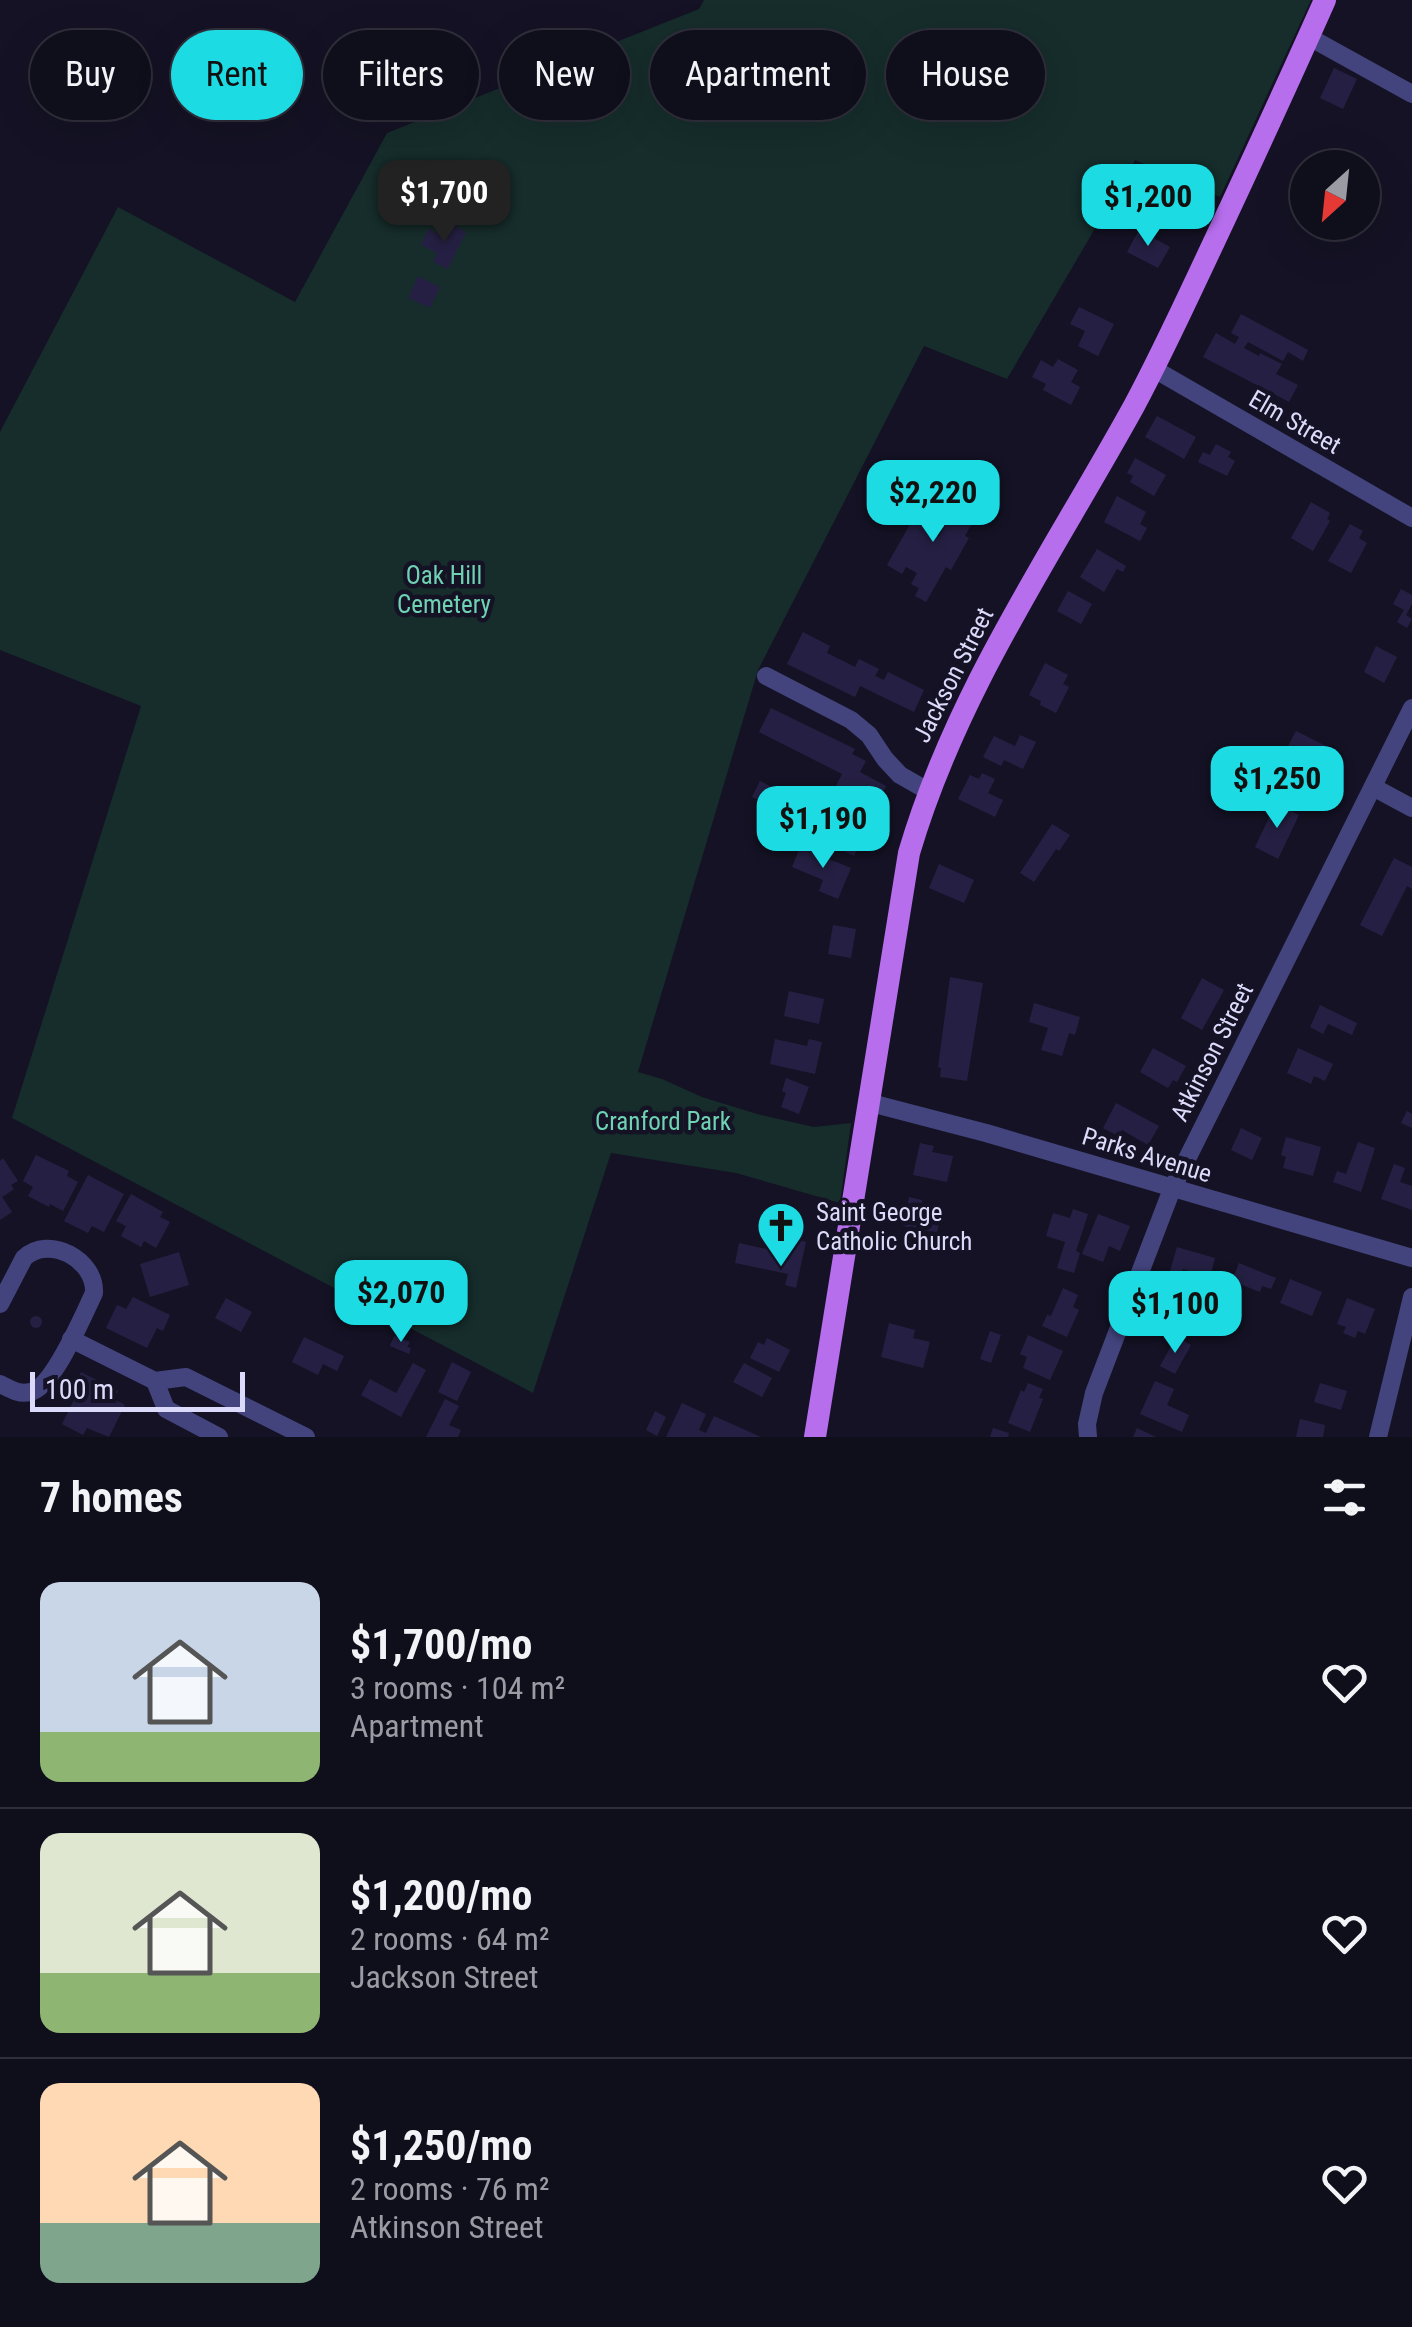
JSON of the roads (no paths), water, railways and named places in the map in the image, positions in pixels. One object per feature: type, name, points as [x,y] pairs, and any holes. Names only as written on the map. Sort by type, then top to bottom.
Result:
[{"type":"main road","name":"Jackson Street","points":[[815,1437],[909,852],[928,791],[973,690],[1154,369],[1325,0]]},
{"type":"street","points":[[1309,37],[1412,94]]},
{"type":"street","name":"Elm Street","points":[[1154,369],[1412,518]]},
{"type":"street","points":[[766,676],[851,720],[869,735],[900,775],[928,791]]},
{"type":"street","name":"Atkinson Street","points":[[1088,1434],[1094,1393],[1172,1189],[1412,708]]},
{"type":"street","points":[[1373,787],[1412,808]]},
{"type":"street","name":"Parks Avenue","points":[[868,1102],[1412,1258]]},
{"type":"street","points":[[0,1304],[24,1258],[40,1248],[59,1250],[84,1265],[94,1286],[94,1294],[48,1383],[25,1393],[0,1384]]},
{"type":"street","points":[[1378,1437],[1412,1297]]},
{"type":"street","points":[[72,1339],[155,1382],[186,1377],[306,1437]]},
{"type":"street","points":[[155,1382],[166,1409],[219,1437]]},
{"type":"place","name":"Saint George Catholic Church","points":[[781,1268]]},
{"type":"park label","name":"Oak Hill Cemetery","points":[[444,590]]},
{"type":"park label","name":"Cranford Park","points":[[663,1121]]}]
